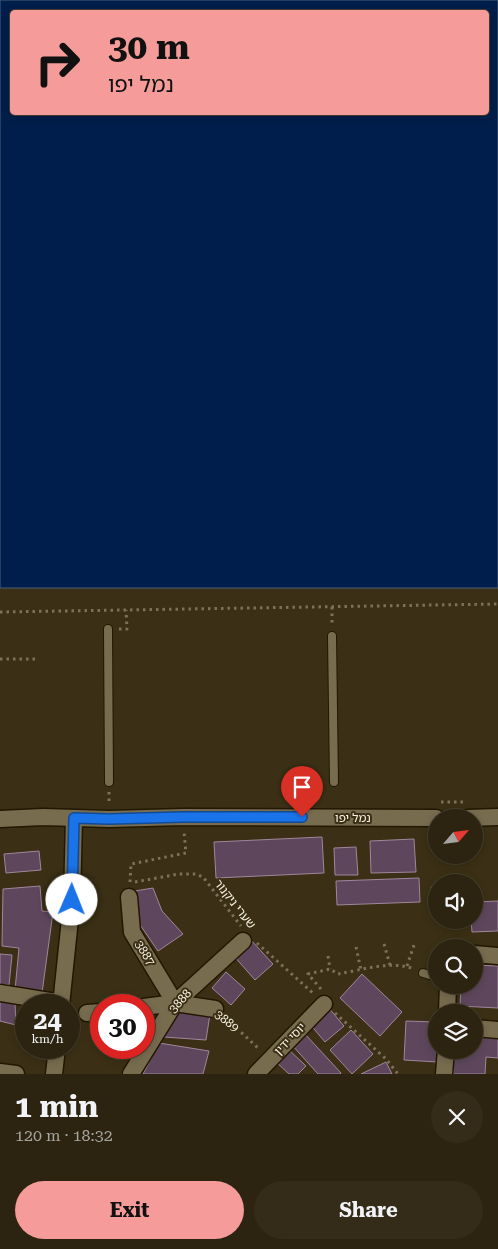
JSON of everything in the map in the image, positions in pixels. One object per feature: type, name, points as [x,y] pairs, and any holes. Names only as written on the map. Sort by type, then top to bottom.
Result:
[{"type":"street","points":[[483,817],[498,816]]},
{"type":"street","name":"נמל יפו","points":[[0,818],[428,818]]},
{"type":"street","points":[[63,994],[72,900],[74,818]]},
{"type":"street","name":"3887","points":[[129,897],[132,932],[175,1003]]},
{"type":"street","name":"3888","points":[[131,1074],[175,1003],[247,937]]},
{"type":"street","points":[[483,955],[498,956]]},
{"type":"street","points":[[0,993],[15,996]]},
{"type":"street","name":"יוסי ידין","points":[[256,1074],[324,998]]},
{"type":"street","name":"3889","points":[[155,1006],[175,1003],[215,1009]]},
{"type":"street","points":[[483,1029],[498,1030]]},
{"type":"street","points":[[54,1074],[56,1059]]},
{"type":"street","points":[[444,1074],[445,1059]]},
{"type":"street","points":[[0,1072],[16,1074]]},
{"type":"lane","points":[[108,629],[109,782]]},
{"type":"lane","points":[[332,636],[334,782]]},
{"type":"lane","points":[[423,973],[428,975]]},
{"type":"path","points":[[0,612],[498,604]]},
{"type":"path","points":[[332,607],[332,636]]},
{"type":"path","points":[[108,629],[127,629],[126,610]]},
{"type":"path","points":[[0,659],[36,659]]},
{"type":"path","name":"שערי ניקנור","points":[[186,852],[131,864],[130,883],[178,874],[196,874],[203,878],[247,937],[300,982]]},
{"type":"path","points":[[384,944],[390,965]]},
{"type":"path","points":[[408,966],[414,945]]},
{"type":"path","points":[[356,947],[361,970]]},
{"type":"path","points":[[328,956],[330,969]]},
{"type":"path","points":[[324,998],[308,974],[330,969],[338,974],[390,965],[408,966],[423,973]]},
{"type":"path","name":"3889","points":[[215,1009],[270,1059]]},
{"type":"path","points":[[339,1017],[386,1059],[398,1074]]},
{"type":"water","points":[[0,0],[498,0],[498,588],[0,588]]},
{"type":"building","points":[[322,837],[324,873],[216,878],[214,842]]},
{"type":"building","points":[[414,839],[416,872],[371,873],[370,841]]},
{"type":"building","points":[[356,847],[358,875],[335,875],[334,848]]},
{"type":"building","points":[[39,851],[41,870],[6,873],[4,854]]},
{"type":"building","points":[[419,878],[420,902],[337,905],[336,881]]},
{"type":"building","points":[[40,886],[42,911],[53,912],[42,993],[15,990],[19,948],[2,946],[3,889]]},
{"type":"building","points":[[153,888],[162,911],[183,934],[158,951],[136,919],[135,891]]},
{"type":"building","points":[[498,901],[498,931],[472,932],[472,929],[483,929],[483,902]]},
{"type":"building","points":[[250,939],[273,964],[255,980],[233,955]]},
{"type":"building","points":[[0,954],[12,955],[9,985],[0,984]]},
{"type":"building","points":[[483,965],[498,966],[498,1008],[483,1007],[483,1004],[460,1004],[461,994],[483,994]]},
{"type":"building","points":[[226,972],[245,989],[231,1005],[212,988]]},
{"type":"building","points":[[362,974],[402,1012],[380,1036],[340,998]]},
{"type":"building","points":[[0,1000],[15,1003],[15,1025],[0,1021]]},
{"type":"building","points":[[328,1007],[344,1026],[325,1042],[309,1023]]},
{"type":"building","points":[[180,1011],[210,1014],[206,1040],[164,1037]]},
{"type":"building","points":[[406,1021],[428,1022],[428,1059],[438,1059],[438,1062],[404,1060]]},
{"type":"building","points":[[351,1030],[373,1054],[352,1074],[330,1050]]},
{"type":"building","points":[[483,1032],[498,1033],[498,1058],[486,1057],[485,1074],[453,1074],[454,1059],[483,1059]]},
{"type":"building","points":[[304,1033],[340,1074],[318,1074],[291,1044]]},
{"type":"building","points":[[159,1043],[209,1051],[203,1074],[143,1074],[151,1059],[155,1059],[155,1051]]},
{"type":"building","points":[[287,1048],[306,1066],[298,1074],[289,1074],[275,1061]]},
{"type":"building","points":[[386,1062],[392,1074],[361,1074]]},
{"type":"route","points":[[72,900],[74,818],[302,817]]}]
